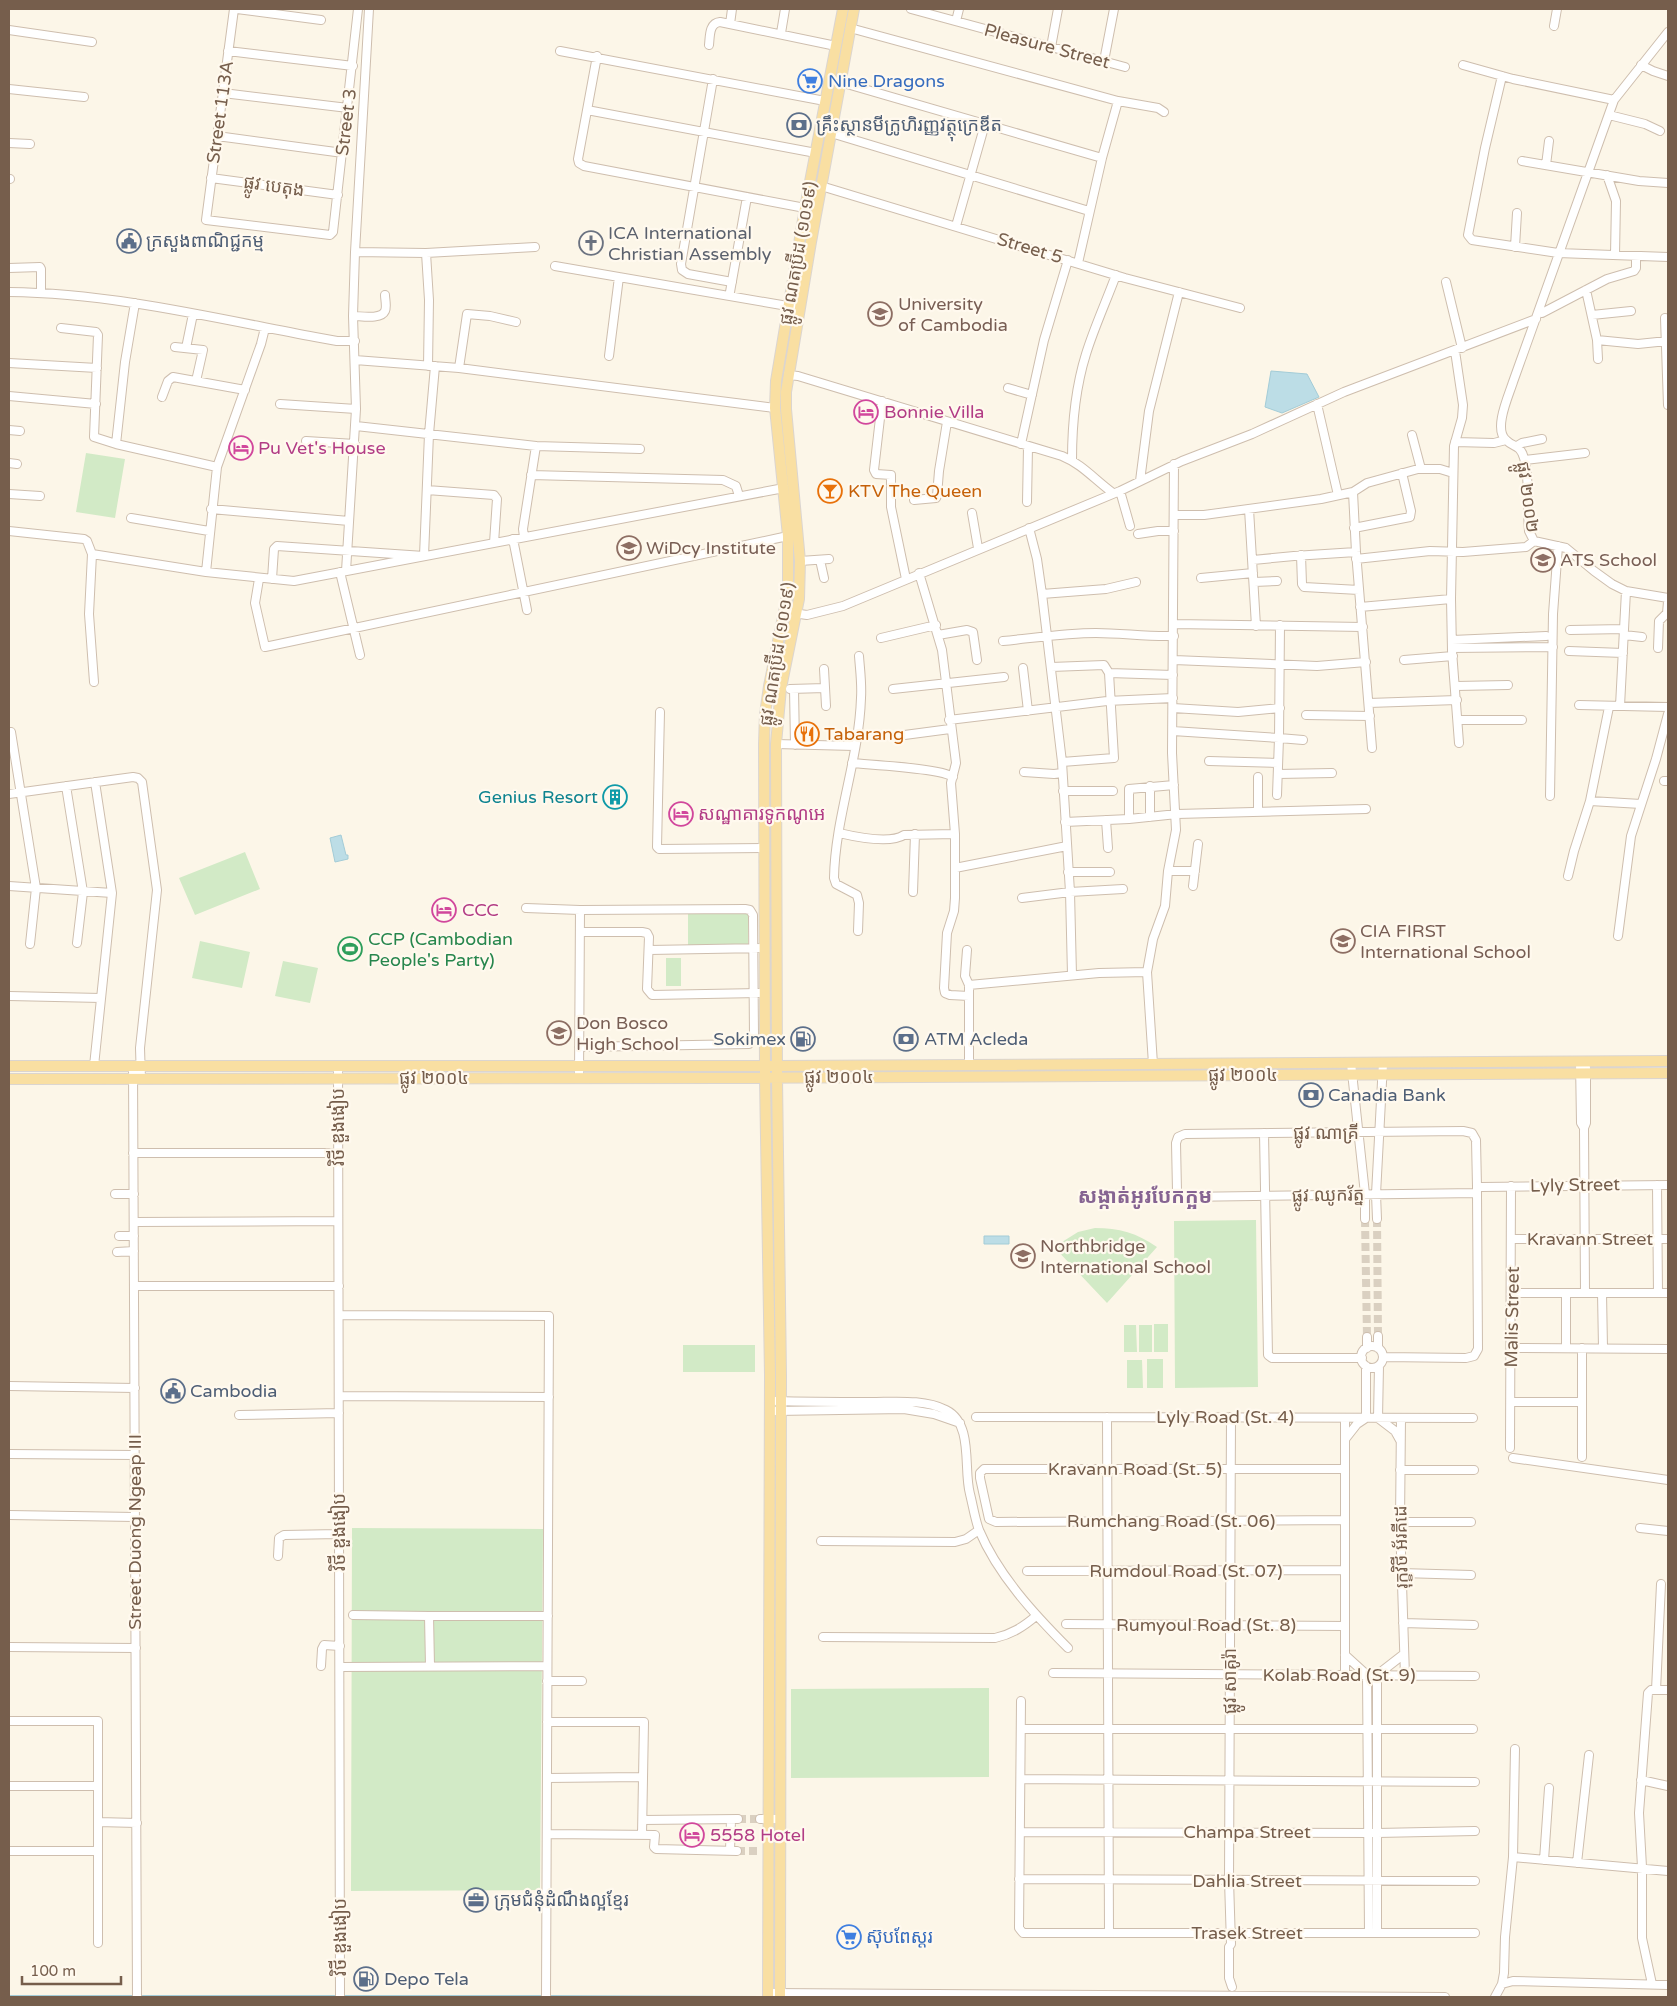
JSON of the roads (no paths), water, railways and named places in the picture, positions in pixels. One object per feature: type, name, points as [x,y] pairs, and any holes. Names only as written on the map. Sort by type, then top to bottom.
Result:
[{"type":"main road","name":"ផ្លូវ ណតប្រ៊ីដ (១០១៩)","points":[[780,1995],[781,1406],[777,1078],[776,744],[781,688],[799,599],[800,561],[786,409],[794,307],[805,208],[843,9]]},
{"type":"main road","name":"ផ្លូវ ណតប្រ៊ីដ (១០១៩)","points":[[768,1995],[764,1851],[770,1406],[765,1078],[766,714],[772,670],[786,612],[789,572],[784,488],[775,408],[777,372],[794,307],[821,186],[854,9]]},
{"type":"main road","name":"ផ្លូវ ២០០៤","points":[[9,1066],[777,1066],[1668,1061]]},
{"type":"main road","points":[[1294,1063],[1294,1075]]},
{"type":"main road","points":[[1231,1064],[1231,1076]]},
{"type":"main road","name":"ផ្លូវ ២០០៤","points":[[9,1078],[777,1078],[1668,1073]]},
{"type":"street","points":[[236,9],[321,20]]},
{"type":"street","name":"Street 113A","points":[[236,9],[222,93],[206,220],[332,235]]},
{"type":"street","name":"Street 3","points":[[332,235],[353,66],[358,9]]},
{"type":"street","points":[[360,655],[343,572],[348,551],[356,426],[353,316],[369,9]]},
{"type":"street","points":[[730,24],[732,9]]},
{"type":"street","points":[[781,33],[785,9]]},
{"type":"street","name":"Pleasure Street","points":[[911,9],[1125,67]]},
{"type":"street","points":[[956,21],[959,9]]},
{"type":"street","points":[[1051,47],[1058,9]]},
{"type":"street","points":[[1104,61],[1114,9]]},
{"type":"street","points":[[1554,26],[1557,9]]},
{"type":"street","points":[[708,45],[712,26],[715,22],[781,33],[836,46]]},
{"type":"street","points":[[850,28],[1118,101],[1158,108],[1164,112]]},
{"type":"street","points":[[9,30],[92,42]]},
{"type":"street","name":"ផ្លូវ ២០០២","points":[[1668,32],[1614,100],[1558,253],[1538,316],[1502,415],[1501,429],[1506,440],[1517,446],[1525,460],[1529,531],[1534,541],[1540,544],[1558,546],[1573,552],[1612,584],[1626,590],[1668,598]]},
{"type":"street","points":[[228,51],[353,66]]},
{"type":"street","points":[[560,51],[597,56],[826,101]]},
{"type":"street","points":[[597,56],[578,159],[579,163],[584,166],[805,208]]},
{"type":"street","points":[[1463,65],[1502,76],[1614,100]]},
{"type":"street","points":[[1641,65],[1668,76]]},
{"type":"street","points":[[1502,76],[1468,234],[1472,240],[1558,253],[1668,257]]},
{"type":"street","points":[[714,79],[681,264],[682,270],[688,274],[732,282]]},
{"type":"street","points":[[840,82],[1102,158]]},
{"type":"street","points":[[9,88],[84,96]]},
{"type":"street","points":[[222,93],[348,108]]},
{"type":"street","points":[[1078,263],[1102,158],[1118,101]]},
{"type":"street","points":[[587,110],[816,153]]},
{"type":"street","points":[[1609,115],[1645,124],[1660,131]]},
{"type":"street","points":[[956,226],[985,124]]},
{"type":"street","points":[[831,133],[1089,211]]},
{"type":"street","points":[[217,136],[343,152]]},
{"type":"street","points":[[1546,165],[1549,141]]},
{"type":"street","points":[[9,143],[30,144]]},
{"type":"street","points":[[1522,161],[1639,181],[1668,183]]},
{"type":"street","points":[[1607,175],[1616,201],[1615,255]]},
{"type":"street","name":"ផ្លូវ បេតុង","points":[[211,178],[338,195]]},
{"type":"street","name":"Street 5","points":[[821,186],[1116,276],[1240,308]]},
{"type":"street","points":[[730,294],[747,197]]},
{"type":"street","points":[[1515,247],[1517,213]]},
{"type":"street","points":[[355,252],[426,253],[535,247]]},
{"type":"street","points":[[424,556],[432,366],[426,253]]},
{"type":"street","points":[[786,612],[807,614],[836,608],[1116,492],[1174,464],[1252,434],[1317,404],[1458,350],[1538,316],[1607,279],[1634,271],[1636,268],[1636,256]]},
{"type":"street","points":[[1027,502],[1024,446],[1032,395],[1044,340],[1068,260]]},
{"type":"street","points":[[555,266],[730,294],[794,307]]},
{"type":"street","points":[[9,268],[40,267],[41,292]]},
{"type":"street","points":[[1072,460],[1073,414],[1086,354],[1116,276]]},
{"type":"street","points":[[609,356],[619,277]]},
{"type":"street","points":[[1446,282],[1458,350],[1463,405],[1462,418],[1455,442],[1453,472],[1451,599],[1452,648],[1459,743]]},
{"type":"street","points":[[1586,290],[1597,340],[1598,359]]},
{"type":"street","points":[[9,292],[41,292],[135,303],[337,341],[355,342]]},
{"type":"street","points":[[1140,481],[1150,411],[1179,292]]},
{"type":"street","points":[[353,316],[378,316],[382,314],[385,311],[386,294]]},
{"type":"street","points":[[116,444],[125,362],[135,303]]},
{"type":"street","points":[[1592,315],[1621,311],[1631,312]]},
{"type":"street","points":[[186,348],[193,314]]},
{"type":"street","points":[[459,368],[467,314],[490,316],[516,322]]},
{"type":"street","points":[[1665,318],[1668,405]]},
{"type":"street","points":[[61,328],[98,333],[94,437],[116,444],[217,467]]},
{"type":"street","points":[[206,572],[217,467],[265,328]]},
{"type":"street","points":[[1597,340],[1638,344],[1667,341]]},
{"type":"street","points":[[175,347],[203,350],[196,381]]},
{"type":"street","points":[[355,360],[459,368],[775,408]]},
{"type":"street","points":[[9,362],[97,368]]},
{"type":"street","points":[[788,375],[798,376],[882,401],[1072,460],[1086,469],[1091,476],[1116,492],[1130,526]]},
{"type":"street","points":[[162,397],[168,381],[173,377],[245,390]]},
{"type":"street","points":[[1008,388],[1032,395]]},
{"type":"street","points":[[9,396],[96,404]]},
{"type":"street","points":[[882,401],[874,470],[876,474],[891,475],[890,507],[906,579]]},
{"type":"street","points":[[280,404],[356,409]]},
{"type":"street","points":[[1317,404],[1338,494]]},
{"type":"street","points":[[914,500],[936,498],[937,496],[947,422]]},
{"type":"street","points":[[356,426],[536,446],[640,449]]},
{"type":"street","points":[[9,430],[20,431]]},
{"type":"street","points":[[1412,435],[1421,469]]},
{"type":"street","points":[[1517,446],[1522,442],[1542,439]]},
{"type":"street","points":[[1455,442],[1494,443],[1506,440]]},
{"type":"street","points":[[306,441],[355,444]]},
{"type":"street","points":[[524,537],[523,529],[536,446]]},
{"type":"street","points":[[1525,460],[1585,453]]},
{"type":"street","points":[[1153,1064],[1147,972],[1153,939],[1165,906],[1168,871],[1176,840],[1177,814],[1174,785],[1172,708],[1174,660],[1174,464]]},
{"type":"street","points":[[1174,515],[1204,515],[1321,499],[1353,492],[1366,483],[1421,469],[1440,469],[1453,472]]},
{"type":"street","points":[[1354,528],[1410,518],[1411,511],[1402,473]]},
{"type":"street","points":[[531,474],[724,480],[736,486],[739,496]]},
{"type":"street","points":[[92,554],[206,572],[294,581],[784,488]]},
{"type":"street","points":[[427,490],[494,495],[497,499],[494,543]]},
{"type":"street","points":[[1353,492],[1356,556],[1372,748]]},
{"type":"street","points":[[9,494],[40,496]]},
{"type":"street","points":[[1248,509],[1253,560],[1256,626]]},
{"type":"street","points":[[211,510],[349,521]]},
{"type":"street","points":[[972,513],[978,548]]},
{"type":"street","points":[[131,518],[209,530]]},
{"type":"street","points":[[1029,528],[1037,560],[1042,594],[1062,762],[1070,892],[1072,976]]},
{"type":"street","points":[[9,531],[84,539],[87,541],[92,554],[90,614],[94,682]]},
{"type":"street","points":[[1138,534],[1174,531]]},
{"type":"street","points":[[259,578],[255,603],[265,647],[788,536]]},
{"type":"street","points":[[513,539],[526,610]]},
{"type":"street","points":[[1253,560],[1302,555],[1356,556],[1418,552],[1463,552],[1526,547],[1534,541]]},
{"type":"street","points":[[1550,796],[1553,614],[1558,546]]},
{"type":"street","points":[[272,579],[275,547],[424,556]]},
{"type":"street","points":[[1302,555],[1302,584],[1304,587],[1359,590]]},
{"type":"street","points":[[800,561],[830,559]]},
{"type":"street","points":[[820,560],[824,578]]},
{"type":"street","points":[[919,573],[942,650],[944,683],[956,763],[951,783],[955,834],[955,898],[947,933],[944,988],[945,993],[950,996],[969,996]]},
{"type":"street","points":[[1201,578],[1253,573]]},
{"type":"street","points":[[1254,582],[1277,581]]},
{"type":"street","points":[[1042,594],[1106,589],[1136,582]]},
{"type":"street","points":[[1620,706],[1626,590]]},
{"type":"street","points":[[1360,607],[1451,599]]},
{"type":"street","points":[[1658,648],[1659,621],[1667,613],[1668,602]]},
{"type":"street","points":[[1174,624],[1363,626]]},
{"type":"street","points":[[881,638],[936,625]]},
{"type":"street","points":[[1277,795],[1280,625]]},
{"type":"street","points":[[938,635],[967,630],[973,632],[977,660]]},
{"type":"street","points":[[1570,630],[1624,632],[1642,637]]},
{"type":"street","points":[[1003,642],[1047,636],[1094,633],[1148,637],[1174,636]]},
{"type":"street","points":[[1404,660],[1452,648],[1546,636]]},
{"type":"street","points":[[1452,648],[1553,647]]},
{"type":"street","points":[[1569,651],[1623,653]]},
{"type":"street","points":[[858,932],[860,903],[857,895],[836,884],[834,878],[839,833],[852,764],[861,698],[859,656]]},
{"type":"street","points":[[1174,660],[1335,666],[1366,662]]},
{"type":"street","points":[[1051,667],[1104,665],[1109,673],[1114,758],[1062,762]]},
{"type":"street","points":[[1023,668],[1028,711]]},
{"type":"street","points":[[824,669],[826,706]]},
{"type":"street","points":[[1109,673],[1173,675]]},
{"type":"street","points":[[893,689],[1004,677]]},
{"type":"street","points":[[1456,686],[1508,685]]},
{"type":"street","points":[[781,688],[825,688]]},
{"type":"street","points":[[794,689],[795,745]]},
{"type":"street","points":[[949,720],[1110,701],[1173,698]]},
{"type":"street","points":[[1369,703],[1457,700]]},
{"type":"street","points":[[1579,705],[1668,707]]},
{"type":"street","points":[[1568,876],[1590,800],[1609,707]]},
{"type":"street","points":[[1172,708],[1238,712],[1280,708]]},
{"type":"street","points":[[660,712],[656,847],[659,849],[765,848]]},
{"type":"street","points":[[1618,936],[1628,850],[1668,714]]},
{"type":"street","points":[[1306,715],[1370,716]]},
{"type":"street","points":[[1458,720],[1522,720]]},
{"type":"street","points":[[897,736],[950,729]]},
{"type":"street","points":[[1173,731],[1303,740]]},
{"type":"street","points":[[11,732],[36,888],[30,944]]},
{"type":"street","points":[[776,744],[854,746]]},
{"type":"street","points":[[1209,761],[1278,763]]},
{"type":"street","points":[[852,764],[924,770],[947,774],[953,777]]},
{"type":"street","points":[[1024,772],[1054,774],[1062,772]]},
{"type":"street","points":[[1278,774],[1332,773]]},
{"type":"street","name":"Street Duong Ngeap III","points":[[9,794],[133,777],[140,780],[143,785],[157,890],[137,1066],[134,1153],[138,1993]]},
{"type":"street","points":[[1258,777],[1258,812]]},
{"type":"street","points":[[94,1066],[112,894],[95,782]]},
{"type":"street","points":[[1128,819],[1130,788],[1174,785]]},
{"type":"street","points":[[66,786],[83,892],[77,943]]},
{"type":"street","points":[[1150,786],[1150,817]]},
{"type":"street","points":[[1063,791],[1113,791]]},
{"type":"street","points":[[1590,800],[1641,804]]},
{"type":"street","points":[[1065,822],[1177,814],[1366,809]]},
{"type":"street","points":[[1106,820],[1108,848]]},
{"type":"street","points":[[839,833],[885,839],[916,834],[955,834]]},
{"type":"street","points":[[913,892],[916,834]]},
{"type":"street","points":[[1194,886],[1198,844]]},
{"type":"street","points":[[956,868],[1067,846]]},
{"type":"street","points":[[1168,871],[1195,871]]},
{"type":"street","points":[[1068,872],[1110,872]]},
{"type":"street","points":[[9,886],[112,894]]},
{"type":"street","points":[[1022,898],[1070,892],[1123,889]]},
{"type":"street","points":[[526,908],[580,910],[745,909],[750,910],[753,915],[754,1036],[749,1044],[579,1047]]},
{"type":"street","points":[[579,1078],[580,910]]},
{"type":"street","points":[[580,932],[647,933],[649,938],[647,989],[652,994],[765,992]]},
{"type":"street","points":[[649,950],[765,948]]},
{"type":"street","points":[[967,950],[965,976],[969,985],[970,1065]]},
{"type":"street","points":[[969,985],[1147,972]]},
{"type":"street","points":[[9,996],[100,998]]},
{"type":"street","points":[[1583,1062],[1581,1123],[1584,1128],[1585,1293]]},
{"type":"street","points":[[1352,1063],[1366,1194],[1365,1219]]},
{"type":"street","points":[[1377,1219],[1376,1194],[1384,1075],[1383,1063]]},
{"type":"street","name":"វិថី ឌួងងៀប","points":[[338,1066],[340,1994]]},
{"type":"street","name":"ផ្លូវ ណាគ្រី","points":[[1179,1195],[1176,1143],[1178,1137],[1185,1134],[1463,1131],[1472,1133],[1476,1140],[1479,1190]]},
{"type":"street","points":[[1264,1133],[1268,1355],[1272,1358],[1362,1358]]},
{"type":"street","points":[[134,1153],[338,1153]]},
{"type":"street","points":[[1657,1185],[1658,1293]]},
{"type":"street","name":"Lyly Street","points":[[1479,1190],[1511,1186],[1668,1185]]},
{"type":"street","name":"Malis Street","points":[[1510,1448],[1511,1186]]},
{"type":"street","points":[[1383,1357],[1466,1358],[1474,1356],[1478,1349],[1479,1190]]},
{"type":"street","name":"ផ្លូវ ឈូករ័ត្ន","points":[[1179,1195],[1183,1197],[1265,1196],[1479,1190]]},
{"type":"street","points":[[115,1194],[134,1194]]},
{"type":"street","points":[[134,1222],[338,1221]]},
{"type":"street","points":[[119,1236],[134,1236]]},
{"type":"street","name":"Kravann Street","points":[[1512,1239],[1668,1239]]},
{"type":"street","points":[[117,1252],[134,1251]]},
{"type":"street","points":[[134,1286],[339,1286]]},
{"type":"street","points":[[1512,1293],[1668,1293]]},
{"type":"street","points":[[1566,1293],[1566,1348]]},
{"type":"street","points":[[1602,1293],[1603,1348]]},
{"type":"street","points":[[339,1315],[549,1316],[546,1997]]},
{"type":"street","points":[[1367,1336],[1367,1348]]},
{"type":"street","points":[[1378,1336],[1378,1348],[1383,1357]]},
{"type":"street","points":[[1346,1438],[1366,1418],[1366,1366],[1362,1358],[1363,1352],[1372,1346],[1378,1348]]},
{"type":"street","points":[[1511,1348],[1668,1348]]},
{"type":"street","points":[[1582,1348],[1582,1457]]},
{"type":"street","points":[[1383,1357],[1379,1366],[1378,1418],[1395,1431],[1401,1442]]},
{"type":"street","points":[[1366,1366],[1372,1368],[1379,1366]]},
{"type":"street","points":[[9,1386],[135,1388]]},
{"type":"street","points":[[339,1396],[549,1398]]},
{"type":"street","points":[[1511,1402],[1582,1402]]},
{"type":"street","points":[[770,1406],[904,1409],[934,1414],[960,1424],[965,1440],[969,1491],[979,1530],[1003,1572],[1036,1616],[1068,1648]]},
{"type":"street","points":[[239,1415],[339,1414]]},
{"type":"street","name":"Lyly Road (St. 4)","points":[[976,1417],[1473,1418]]},
{"type":"street","points":[[1107,1417],[1109,1933]]},
{"type":"street","name":"ផ្លូវ សាគូរ៉ា","points":[[1230,1418],[1229,1880],[1231,1944],[1229,1947],[1229,1978],[1232,1987]]},
{"type":"street","points":[[1345,1418],[1345,1675]]},
{"type":"street","name":"រុក្ខវិថី អ័រគីដេ","points":[[1401,1418],[1400,1522],[1405,1676]]},
{"type":"street","points":[[9,1454],[135,1455]]},
{"type":"street","points":[[1512,1458],[1668,1480]]},
{"type":"street","name":"Kravann Road (St. 5)","points":[[996,1522],[990,1519],[980,1478],[980,1473],[984,1469],[1345,1469]]},
{"type":"street","points":[[1400,1470],[1474,1470]]},
{"type":"street","points":[[9,1515],[135,1517]]},
{"type":"street","name":"Rumchang Road (St. 06)","points":[[996,1522],[1345,1520]]},
{"type":"street","points":[[1400,1522],[1471,1522]]},
{"type":"street","points":[[1640,1528],[1668,1531]]},
{"type":"street","points":[[821,1541],[955,1542],[966,1539],[979,1530]]},
{"type":"street","points":[[278,1556],[279,1538],[284,1535],[339,1534]]},
{"type":"street","name":"Rumdoul Road (St. 07)","points":[[1027,1571],[1345,1570]]},
{"type":"street","points":[[1401,1573],[1471,1575]]},
{"type":"street","points":[[1656,1690],[1664,1604],[1661,1584]]},
{"type":"street","points":[[353,1615],[548,1616]]},
{"type":"street","points":[[429,1616],[430,1666]]},
{"type":"street","points":[[823,1637],[995,1638],[1010,1635],[1024,1627],[1036,1616]]},
{"type":"street","points":[[1403,1623],[1474,1625]]},
{"type":"street","name":"Rumyoul Road (St. 8)","points":[[1066,1624],[1345,1626]]},
{"type":"street","points":[[321,1666],[324,1645],[340,1646]]},
{"type":"street","points":[[9,1647],[136,1648]]},
{"type":"street","points":[[1372,1833],[1377,1782],[1376,1676],[1404,1654]]},
{"type":"street","points":[[1345,1655],[1368,1675],[1368,1782],[1372,1833],[1373,1933]]},
{"type":"street","points":[[340,1667],[547,1666]]},
{"type":"street","name":"Kolab Road (St. 9)","points":[[1053,1674],[1475,1676]]},
{"type":"street","points":[[547,1681],[582,1681]]},
{"type":"street","points":[[1652,1984],[1642,1938],[1642,1867],[1638,1813],[1648,1693],[1649,1691],[1668,1690]]},
{"type":"street","points":[[1019,1879],[1021,1700]]},
{"type":"street","points":[[9,1721],[98,1721],[98,1943]]},
{"type":"street","points":[[547,1722],[644,1722],[642,1835]]},
{"type":"street","points":[[1021,1729],[1474,1729]]},
{"type":"street","points":[[1494,1997],[1502,1984],[1513,1857],[1515,1749]]},
{"type":"street","points":[[1577,1864],[1589,1755]]},
{"type":"street","points":[[547,1778],[643,1777]]},
{"type":"street","points":[[1020,1778],[1475,1782]]},
{"type":"street","points":[[1641,1780],[1668,1786]]},
{"type":"street","points":[[9,1786],[98,1786]]},
{"type":"street","points":[[1544,1860],[1549,1788]]},
{"type":"street","points":[[764,1819],[780,1819]]},
{"type":"street","points":[[98,1820],[137,1820]]},
{"type":"street","points":[[643,1820],[655,1820],[734,1820],[734,1851],[656,1849],[654,1847],[655,1820]]},
{"type":"street","name":"Champa Street","points":[[1020,1832],[1372,1833],[1475,1831]]},
{"type":"street","points":[[547,1834],[655,1836]]},
{"type":"street","points":[[9,1851],[98,1851]]},
{"type":"street","points":[[1513,1857],[1577,1864],[1668,1870]]},
{"type":"street","name":"Dahlia Street","points":[[1019,1879],[1475,1881]]},
{"type":"street","name":"Trasek Street","points":[[1019,1879],[1019,1928],[1023,1933],[1475,1933]]},
{"type":"street","name":"ផ្លូវ សាគូរ៉ា","points":[[1231,1944],[1233,1946],[1234,1978],[1232,1997]]},
{"type":"street","points":[[1502,1984],[1514,1981],[1668,1985]]},
{"type":"street","points":[[768,1995],[1444,1997]]},
{"type":"water","points":[[1271,371],[1307,374],[1319,397],[1282,413],[1265,407]]},
{"type":"water","points":[[341,835],[348,859],[335,862],[330,838]]},
{"type":"water","points":[[984,1236],[1009,1236],[1009,1244],[984,1244]]},
{"type":"waterway","points":[[9,1996],[134,1996]]},
{"type":"waterway","points":[[139,1996],[336,1996]]},
{"type":"waterway","points":[[341,1996],[544,1996]]},
{"type":"waterway","points":[[549,1996],[762,1997]]},
{"type":"tunnel","points":[[1365,1219],[1367,1337]]},
{"type":"tunnel","points":[[1377,1219],[1378,1336]]},
{"type":"tunnel","points":[[738,1819],[760,1819]]},
{"type":"tunnel","points":[[737,1851],[760,1851]]},
{"type":"place","name":"Nine Dragons","points":[[810,81]]},
{"type":"place","name":"គ្រឹះស្ថានមីក្រូហិរញ្ញវត្ថុក្រេឌីត","points":[[799,125]]},
{"type":"place","name":"ក្រសួងពាណិជ្ជកម្ម","points":[[129,241]]},
{"type":"place","name":"ICA International Christian Assembly","points":[[591,243]]},
{"type":"place","name":"University of Cambodia","points":[[880,314]]},
{"type":"place","name":"Bonnie Villa","points":[[866,412]]},
{"type":"place","name":"Pu Vet's House","points":[[241,448]]},
{"type":"place","name":"KTV The Queen","points":[[830,491]]},
{"type":"place","name":"WiDcy Institute","points":[[629,548]]},
{"type":"place","name":"ATS School","points":[[1543,560]]},
{"type":"place","name":"Tabarang","points":[[807,734]]},
{"type":"place","name":"Genius Resort","points":[[615,797]]},
{"type":"place","name":"សណ្ឋាគារទូកណូអេ","points":[[681,814]]},
{"type":"place","name":"CCC","points":[[444,910]]},
{"type":"place","name":"CIA FIRST International School","points":[[1343,941]]},
{"type":"place","name":"CCP (Cambodian People's Party)","points":[[350,949]]},
{"type":"place","name":"Don Bosco High School","points":[[559,1033]]},
{"type":"place","name":"Sokimex","points":[[803,1039]]},
{"type":"place","name":"ATM Acleda","points":[[906,1039]]},
{"type":"place","name":"Canadia Bank","points":[[1311,1095]]},
{"type":"place","name":"Northbridge International School","points":[[1023,1256]]},
{"type":"place","name":"Cambodia","points":[[173,1391]]},
{"type":"place","name":"5558 Hotel","points":[[692,1835]]},
{"type":"place","name":"ក្រុមជំនុំដំណឹងល្អខ្មែរ","points":[[476,1900]]},
{"type":"place","name":"ស៊ុបពែស្តរ","points":[[849,1937]]},
{"type":"place","name":"Depo Tela","points":[[366,1979]]},
{"type":"district","name":"សង្កាត់អូរបែកក្អម","points":[[1145,1196]]}]
